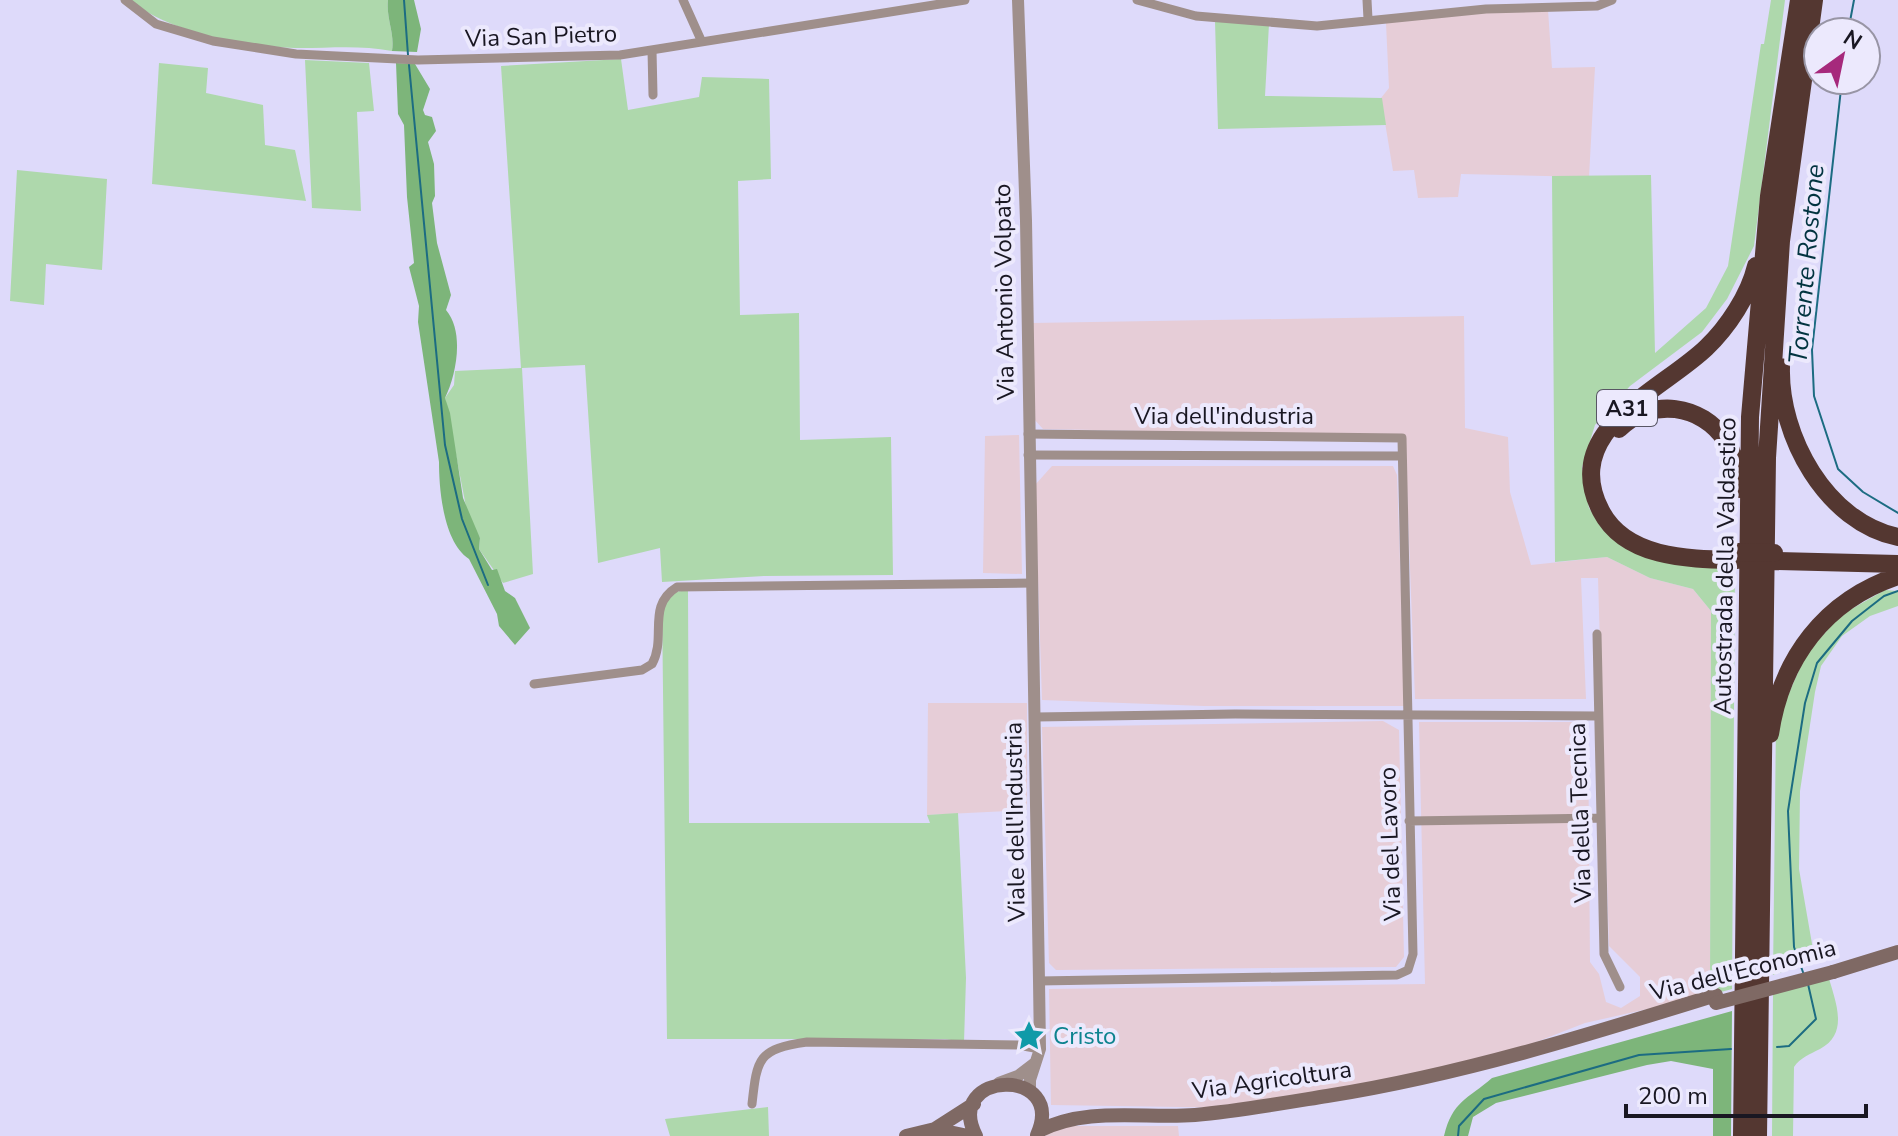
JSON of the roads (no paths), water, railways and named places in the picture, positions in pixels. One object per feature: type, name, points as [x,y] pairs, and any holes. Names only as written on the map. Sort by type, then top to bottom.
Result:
[{"type":"highway","name":"Autostrada della Valdastico","points":[[1742,1136],[1741,552],[1750,417],[1799,0]]},
{"type":"highway","name":"Autostrada della Valdastico","points":[[1758,1136],[1765,497],[1778,194],[1814,0]]},
{"type":"highway","points":[[1778,194],[1781,379],[1794,438],[1805,462],[1837,502],[1864,523],[1898,537]]},
{"type":"highway","name":"A31","points":[[1741,552],[1672,556],[1632,542],[1606,519],[1595,495],[1592,473],[1595,456],[1613,423],[1648,390],[1707,347],[1746,295],[1778,194]]},
{"type":"highway","name":"A31","points":[[1741,552],[1734,460],[1728,444],[1712,424],[1689,411],[1662,408],[1633,418],[1617,431],[1601,460],[1599,481],[1604,501],[1623,527],[1639,538],[1669,548],[1898,564]]},
{"type":"highway","name":"A31","points":[[1773,557],[1898,552]]},
{"type":"highway","points":[[1759,1032],[1766,961],[1768,758],[1778,696],[1796,656],[1825,618],[1865,589],[1898,576]]},
{"type":"main road","name":"Via dell'Economia","points":[[1472,1067],[1642,1018],[1898,952]]},
{"type":"main road","name":"Via Agricoltura","points":[[1038,1133],[1057,1121],[1194,1115],[1329,1096],[1472,1067]]},
{"type":"main road","points":[[906,1136],[935,1129],[974,1104],[993,1086],[1012,1083],[1034,1097]]},
{"type":"main road","name":"Via Agricoltura","points":[[1034,1097],[1077,1118]]},
{"type":"main road","name":"Viale dell'Industria","points":[[1034,1097],[1038,1133]]},
{"type":"main road","points":[[974,1104],[971,1122],[976,1136]]},
{"type":"main road","points":[[935,1129],[968,1136]]},
{"type":"street","name":"Via San Pietro","points":[[125,0],[156,24],[213,41],[296,54],[418,60],[620,55],[965,0]]},
{"type":"street","points":[[683,0],[701,40]]},
{"type":"street","name":"Via Antonio Volpato","points":[[1018,0],[1033,583]]},
{"type":"street","points":[[1137,0],[1211,17],[1317,26],[1486,9],[1597,6],[1612,0]]},
{"type":"street","points":[[1367,0],[1368,19]]},
{"type":"street","points":[[652,50],[652,93]]},
{"type":"street","name":"Via dell'industria","points":[[1028,434],[1380,437]]},
{"type":"street","points":[[1381,456],[1380,437],[1402,438],[1406,716]]},
{"type":"street","name":"Via dell'industria","points":[[1028,455],[1402,456]]},
{"type":"street","points":[[534,684],[642,670],[652,664],[656,657],[661,601],[677,587],[1033,583]]},
{"type":"street","name":"Viale dell'Industria","points":[[1033,583],[1039,981],[1038,1055],[1030,1080],[1034,1097]]},
{"type":"street","name":"Via della Tecnica","points":[[1597,634],[1604,954],[1620,987]]},
{"type":"street","name":"Via del Lavoro","points":[[1039,981],[1397,975],[1408,970],[1413,954],[1406,716]]},
{"type":"street","points":[[1036,717],[1598,716]]},
{"type":"street","points":[[1409,821],[1600,818]]},
{"type":"street","points":[[752,1104],[756,1067],[761,1057],[785,1046],[807,1042],[1018,1045],[1038,1055],[1018,1076],[993,1086]]},
{"type":"waterway","points":[[404,0],[408,55]]},
{"type":"waterway","name":"Torrente Rostone","points":[[1851,16],[1854,0]]},
{"type":"waterway","points":[[409,65],[445,445],[462,519],[488,585]]},
{"type":"waterway","name":"Torrente Rostone","points":[[1840,96],[1812,350],[1814,396],[1838,469],[1863,492],[1898,513]]},
{"type":"waterway","name":"Torrente Rostone","points":[[1804,975],[1794,947],[1788,811],[1805,703],[1817,663],[1852,621],[1884,596],[1898,591]]},
{"type":"waterway","name":"Torrente Rostone","points":[[1777,1047],[1789,1046],[1816,1019],[1808,984]]},
{"type":"waterway","name":"Torrente Rostone","points":[[1458,1136],[1459,1126],[1484,1099],[1639,1055],[1731,1049]]},
{"type":"place","name":"Cristo","points":[[1029,1036]]}]
